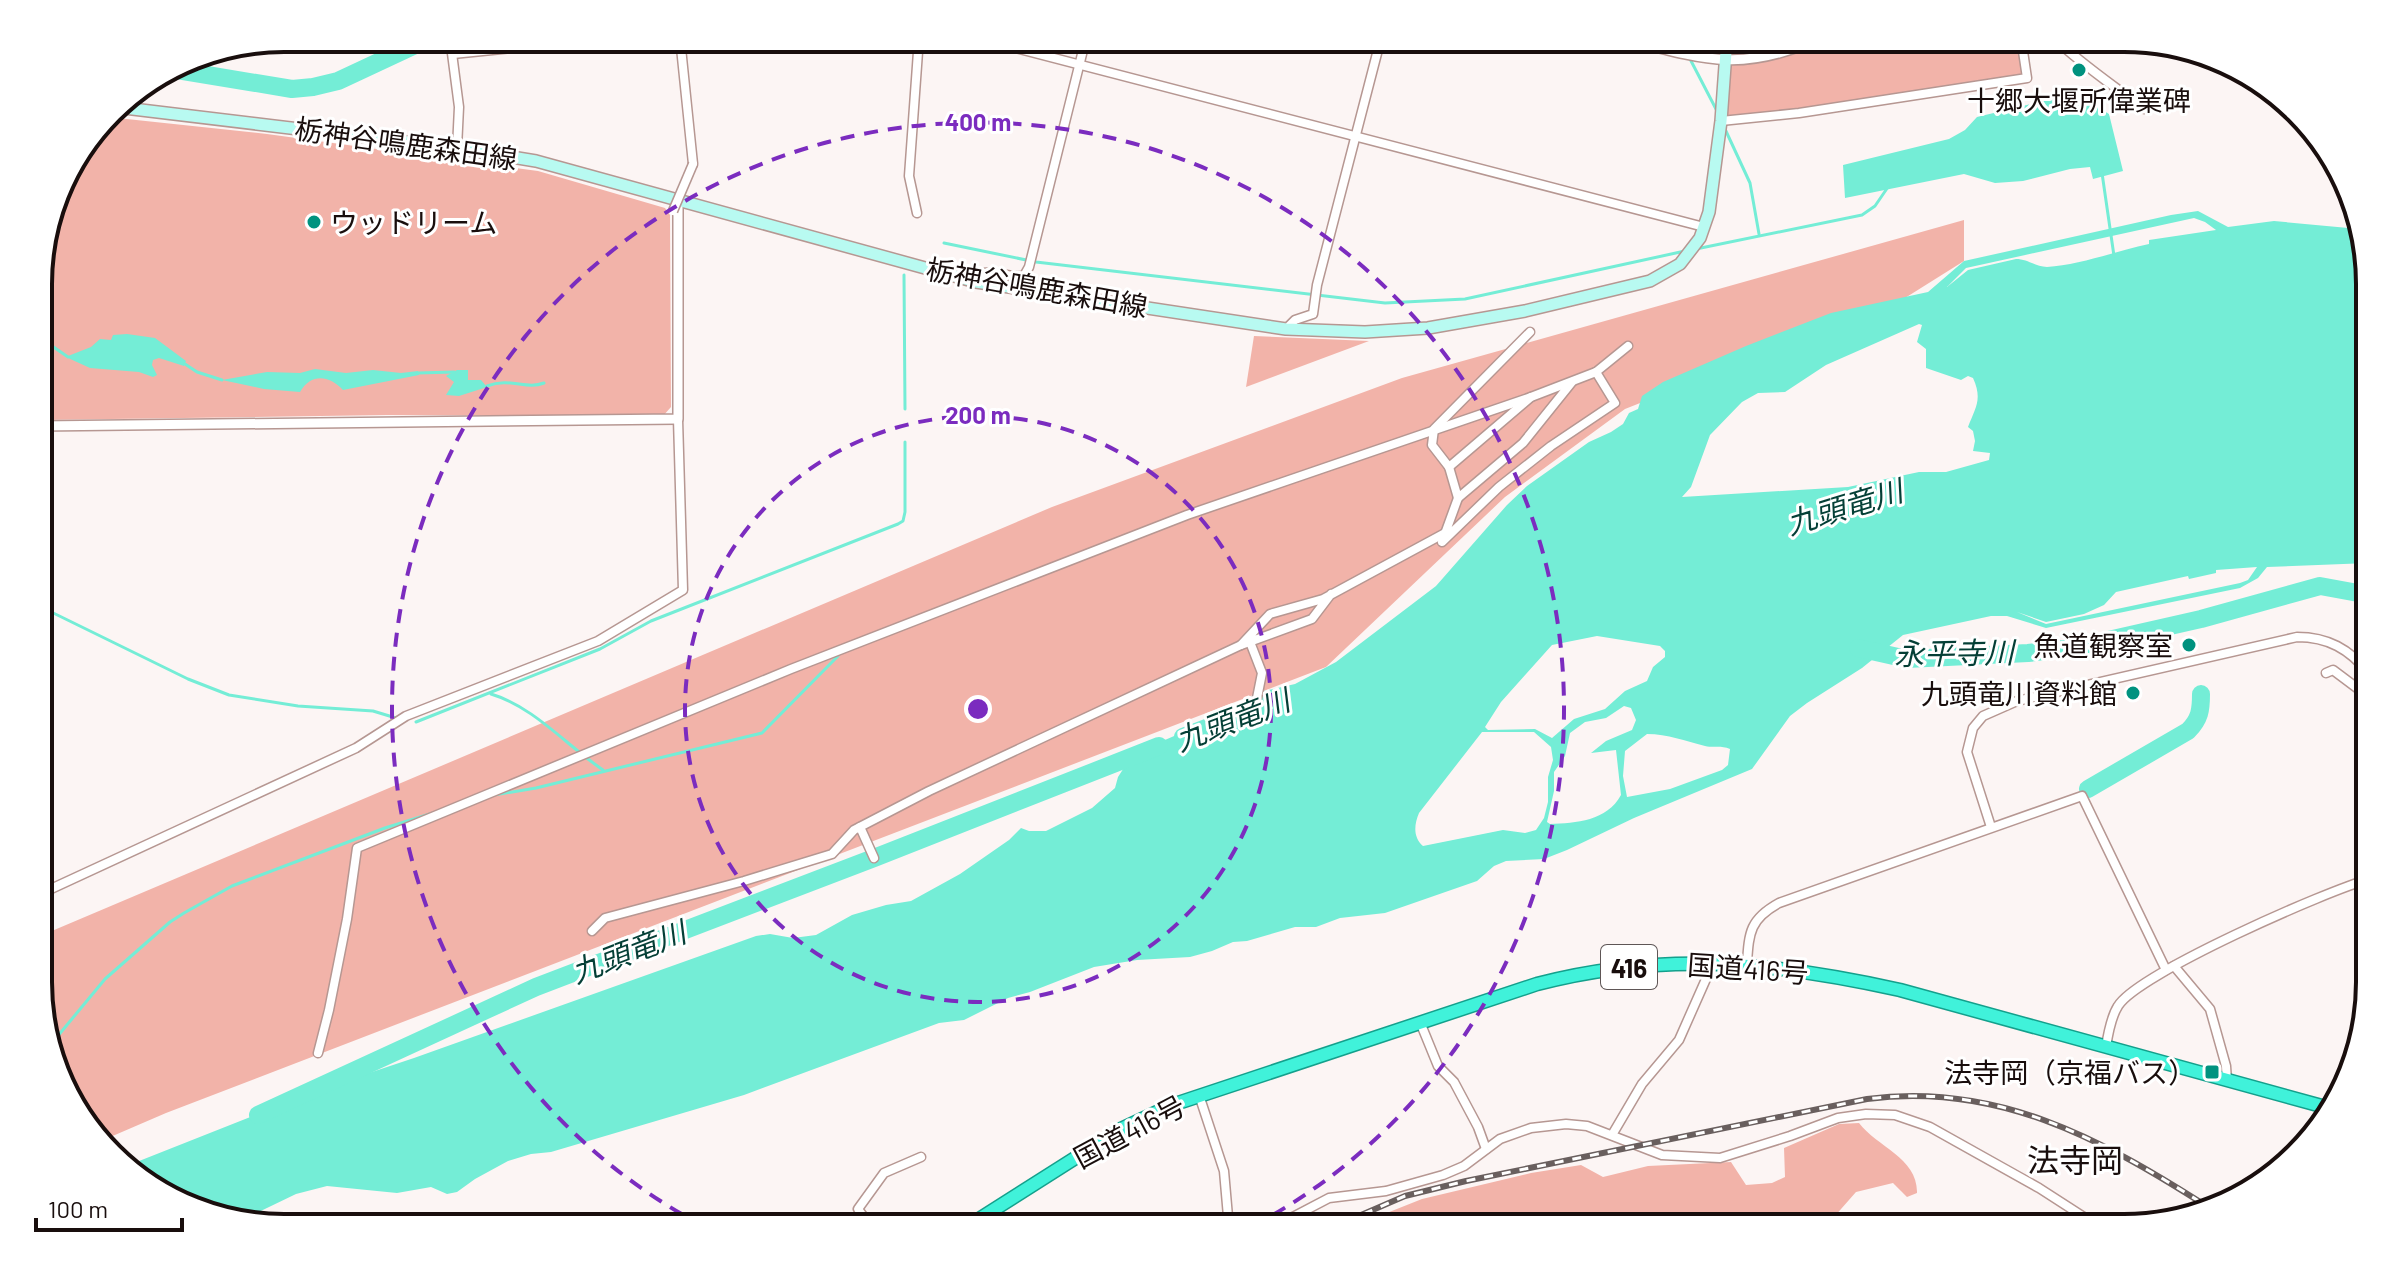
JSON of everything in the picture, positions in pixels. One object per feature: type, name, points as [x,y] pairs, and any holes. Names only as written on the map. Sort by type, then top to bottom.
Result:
[{"type":"highway","name":"国道416号","points":[[987,1214],[1121,1129],[1152,1113],[1420,1022],[1564,977],[1627,967],[1747,963],[1814,972],[1900,990],[2320,1106]]},
{"type":"main road","name":"栃神谷鳴鹿森田線","points":[[132,109],[457,148],[536,161],[676,206],[976,282],[1286,329],[1365,332],[1474,321],[1631,287],[1666,274],[1680,264],[1702,233],[1713,191],[1726,52]]},
{"type":"street","points":[[457,148],[460,126],[453,54],[473,52]]},
{"type":"street","points":[[52,888],[356,748],[406,716],[598,641],[683,590],[676,206],[693,164],[681,52]]},
{"type":"street","points":[[917,213],[909,176],[918,52]]},
{"type":"street","points":[[1030,52],[1355,136],[1702,233]]},
{"type":"street","points":[[976,282],[983,273],[1024,276],[1029,267],[1082,52]]},
{"type":"street","points":[[1286,329],[1295,320],[1313,314],[1317,285],[1377,52]]},
{"type":"street","points":[[1682,52],[1725,62],[1761,59],[1787,52]]},
{"type":"street","points":[[1721,121],[1799,113],[2027,78],[2023,52]]},
{"type":"street","points":[[2069,52],[2144,109]]},
{"type":"street","points":[[1458,498],[1449,467],[1432,445],[1434,429],[1530,332]]},
{"type":"street","points":[[318,1053],[347,919],[357,848],[791,669],[1158,526],[1596,372],[1628,346]]},
{"type":"street","points":[[1573,381],[1523,443],[1458,498],[1442,542],[1499,487],[1551,446],[1615,403],[1596,372]]},
{"type":"street","points":[[1449,467],[1531,397]]},
{"type":"street","points":[[52,426],[678,419]]},
{"type":"street","points":[[1245,644],[1270,614],[1331,594],[1445,533]]},
{"type":"street","points":[[592,931],[605,918],[832,854],[854,830],[929,791],[1245,644],[1312,619],[1331,594]]},
{"type":"street","points":[[1991,827],[1967,752],[1973,728],[1983,716],[1995,709],[2066,689],[2297,637],[2323,639],[2338,645],[2356,658]]},
{"type":"street","points":[[1245,644],[1262,673],[1257,698]]},
{"type":"street","points":[[2326,673],[2333,670],[2356,687]]},
{"type":"street","points":[[1747,963],[1749,936],[1754,922],[1771,907],[2082,796],[2170,968],[2210,1009],[2226,1066],[2227,1081]]},
{"type":"street","points":[[860,827],[874,858]]},
{"type":"street","points":[[2106,1047],[2117,1006],[2170,968],[2305,903],[2356,884]]},
{"type":"street","points":[[1612,1135],[1642,1084],[1679,1040],[1710,970],[1709,962]]},
{"type":"street","points":[[1420,1022],[1438,1066],[1454,1082],[1486,1149]]},
{"type":"street","points":[[1199,1095],[1224,1171],[1228,1214]]},
{"type":"street","points":[[1299,1214],[1329,1198],[1386,1191],[1443,1175],[1464,1166],[1512,1134],[1547,1125],[1587,1126],[1662,1155],[1720,1158],[1838,1118],[1866,1114],[1895,1115],[1922,1123],[2078,1214]]},
{"type":"street","points":[[861,1214],[858,1209],[884,1173],[921,1157]]},
{"type":"shaded area","points":[[1780,52],[2023,52],[2027,78],[1721,121],[1725,62],[1761,59]]},
{"type":"shaded area","points":[[122,119],[267,134],[538,171],[665,208],[670,215],[671,407],[663,416],[387,415],[52,420],[52,269],[60,224],[70,195],[91,155]]},
{"type":"shaded area","points":[[1964,220],[1964,261],[1905,298],[1625,409],[1505,497],[1326,667],[111,1136],[83,1098],[60,1042],[54,1012],[52,931],[1052,507],[1402,378]]},
{"type":"shaded area","points":[[1254,336],[1369,341],[1246,387]]},
{"type":"shaded area","points":[[1859,1123],[1895,1154],[1911,1171],[1917,1193],[1907,1197],[1893,1183],[1856,1192],[1837,1214],[1384,1214],[1422,1199],[1531,1173],[1581,1165],[1603,1177],[1648,1166],[1731,1162],[1746,1185],[1772,1183],[1785,1177],[1784,1148],[1839,1124]]},
{"type":"water","points":[[2051,99],[2082,102],[2109,114],[2123,171],[2093,179],[2090,167],[2023,181],[1995,183],[1964,174],[1845,198],[1843,165],[1949,139],[1965,130],[1977,117]]},
{"type":"water","points":[[2198,211],[2228,227],[2274,221],[2349,228],[2356,284],[2356,564],[2267,567],[2258,578],[2240,588],[2046,628],[2007,616],[1991,616],[1903,635],[1862,668],[1790,716],[1752,769],[1544,859],[1506,861],[1494,866],[1477,881],[1385,913],[1340,918],[1316,927],[1295,927],[1233,942],[1190,957],[1137,960],[1094,967],[1008,998],[964,1020],[939,1023],[744,1095],[551,1152],[508,1161],[457,1192],[447,1194],[431,1187],[397,1193],[327,1186],[296,1194],[254,1212],[210,1202],[182,1190],[138,1161],[321,1089],[756,936],[770,934],[793,938],[816,935],[852,915],[911,901],[960,874],[1021,828],[1046,831],[1092,808],[1115,788],[1129,760],[1144,749],[1195,727],[1207,729],[1227,725],[1240,717],[1264,691],[1295,684],[1336,662],[1436,586],[1527,486],[1589,442],[1623,424],[1629,413],[1638,409],[1642,396],[1663,382],[1831,313],[1928,292],[1964,261]],"holes":[[[2194,218],[2216,230],[2149,240],[2149,244],[2059,266],[2043,267],[2016,259],[1968,270],[1947,287],[1966,268]],[[1922,325],[1917,342],[1926,349],[1926,368],[1961,380],[1968,376],[1973,378],[1978,398],[1968,427],[1973,431],[1973,451],[1990,453],[1989,460],[1946,472],[1919,472],[1848,487],[1682,497],[1691,487],[1710,435],[1742,402],[1758,393],[1785,392],[1826,365]],[[2257,567],[2248,580],[2240,583],[2046,624],[2017,612],[2046,622],[2084,614],[2104,605],[2116,592],[2188,576],[2189,579],[2216,573],[2216,570]],[[1597,636],[1660,646],[1665,651],[1665,657],[1653,667],[1647,681],[1625,691],[1605,709],[1574,719],[1552,738],[1535,729],[1488,730],[1485,727],[1501,702],[1552,645]],[[1624,706],[1631,708],[1636,720],[1632,730],[1606,741],[1591,753],[1616,750],[1621,795],[1608,810],[1590,819],[1550,824],[1547,822],[1554,791],[1554,772],[1565,756],[1570,733],[1585,722],[1606,718]],[[1482,732],[1534,732],[1551,747],[1553,760],[1548,777],[1548,802],[1544,818],[1536,830],[1525,833],[1503,830],[1423,846],[1416,835],[1419,813]],[[1647,734],[1730,749],[1728,765],[1722,770],[1670,789],[1627,797],[1623,776],[1625,751]]]},
{"type":"water","points":[[113,335],[155,338],[186,361],[184,366],[159,358],[153,360],[157,375],[153,377],[139,372],[90,368],[68,358],[100,339],[111,340]]},
{"type":"water","points":[[315,369],[346,373],[418,371],[419,375],[343,390],[332,381],[320,378],[309,382],[300,392],[264,389],[222,380],[267,372],[300,373]]},
{"type":"water","points":[[457,370],[468,370],[468,380],[481,380],[487,387],[459,396],[446,395],[454,382],[446,376]]},
{"type":"waterway","points":[[191,72],[292,89],[313,87],[338,81],[400,52]]},
{"type":"waterway","points":[[1689,57],[1717,111]]},
{"type":"waterway","points":[[1725,129],[1750,183],[1759,234]]},
{"type":"waterway","points":[[2102,173],[2114,256]]},
{"type":"waterway","points":[[1696,249],[1862,215],[1875,206],[1888,187]]},
{"type":"waterway","points":[[944,243],[1036,262],[1385,303],[1465,299],[1685,251]]},
{"type":"waterway","points":[[904,275],[905,409]]},
{"type":"waterway","points":[[52,346],[68,357]]},
{"type":"waterway","points":[[185,364],[197,372],[222,380]]},
{"type":"waterway","points":[[418,373],[454,372]]},
{"type":"waterway","points":[[487,386],[544,383]]},
{"type":"waterway","points":[[416,722],[600,649],[651,621],[898,524],[903,521],[905,512],[905,442]]},
{"type":"waterway","name":"永平寺川","points":[[1858,648],[1907,659],[2073,648],[2201,619],[2320,586],[2356,593]]},
{"type":"waterway","points":[[52,612],[188,679],[229,695],[298,706],[373,711],[396,718]]},
{"type":"waterway","points":[[494,795],[536,788],[762,733],[838,656]]},
{"type":"waterway","points":[[491,694],[536,717],[603,770]]},
{"type":"waterway","points":[[2088,789],[2188,731],[2199,714],[2201,694]]},
{"type":"waterway","name":"九頭竜川","points":[[1183,737],[1264,706]]},
{"type":"waterway","name":"九頭竜川","points":[[258,1115],[536,987],[1159,746]]},
{"type":"waterway","points":[[59,1035],[105,979],[184,913],[232,886],[433,813]]},
{"type":"railway","points":[[1363,1214],[1405,1196],[1466,1181],[1867,1099],[1914,1096],[1959,1099],[2003,1107],[2045,1120],[2126,1158],[2199,1201]]},
{"type":"place","name":"十郷大堰所偉業碑","points":[[2079,70]]},
{"type":"place","name":"ウッドリーム","points":[[314,222]]},
{"type":"place","name":"魚道観察室","points":[[2189,645]]},
{"type":"place","name":"九頭竜川資料館","points":[[2133,693]]},
{"type":"place","name":"法寺岡（京福バス）","points":[[2212,1072]]},
{"type":"district","name":"法寺岡","points":[[2075,1159]]}]
